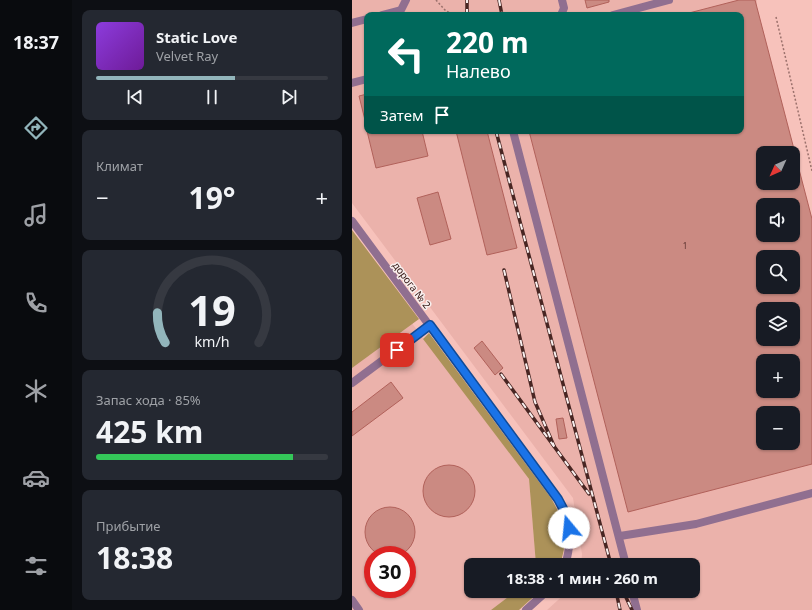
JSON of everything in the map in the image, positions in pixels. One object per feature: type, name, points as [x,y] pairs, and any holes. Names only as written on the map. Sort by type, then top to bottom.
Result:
[{"type":"street","points":[[393,12],[401,10],[406,0]]},
{"type":"street","points":[[562,0],[564,8],[562,12]]},
{"type":"street","points":[[624,12],[670,0]]},
{"type":"street","points":[[352,23],[364,20]]},
{"type":"street","points":[[352,83],[364,80]]},
{"type":"street","points":[[514,134],[625,558]]},
{"type":"street","name":"дорога № 2","points":[[352,221],[558,499],[566,514],[570,542],[566,558]]},
{"type":"street","points":[[352,383],[430,325]]},
{"type":"street","points":[[620,536],[696,524],[812,493]]},
{"type":"street","points":[[526,610],[539,598]]},
{"type":"street","points":[[634,598],[637,610]]},
{"type":"street","points":[[352,600],[359,610]]},
{"type":"path","points":[[436,0],[448,12]]},
{"type":"path","points":[[776,17],[812,171]]},
{"type":"shaded area","points":[[352,0],[757,0],[757,8],[793,146],[756,146],[756,190],[800,190],[800,175],[812,221],[812,610],[547,610],[560,598],[700,598],[700,558],[582,558],[573,498],[352,203]]},
{"type":"shaded area","points":[[352,230],[419,319],[352,368]]},
{"type":"shaded area","points":[[366,262],[529,479],[535,558],[464,558],[464,598],[507,598],[491,610],[352,610],[352,272]]},
{"type":"shaded area","points":[[429,333],[551,498],[563,523],[565,537],[562,558],[535,558],[529,479],[423,339]]},
{"type":"shaded area","points":[[507,598],[532,598],[519,610],[491,610]]},
{"type":"building","points":[[585,0],[609,0],[609,2],[587,8]]},
{"type":"building","points":[[739,0],[755,0],[793,146],[756,146],[756,190],[800,190],[800,173],[812,219],[812,464],[628,512],[530,134],[744,134],[744,12],[693,12]]},
{"type":"building","points":[[364,95],[364,116],[359,96]]},
{"type":"building","points":[[368,134],[423,134],[428,156],[376,168]]},
{"type":"building","points":[[457,134],[488,134],[517,248],[487,255]]},
{"type":"building","points":[[438,192],[451,239],[430,245],[417,198]]},
{"type":"building","points":[[482,341],[503,368],[495,375],[474,348]]},
{"type":"building","points":[[391,382],[403,398],[352,436],[352,412]]},
{"type":"building","points":[[563,418],[567,438],[559,439],[556,419]]},
{"type":"building","points":[[449,465],[459,467],[467,473],[473,481],[475,491],[473,501],[467,509],[459,515],[449,517],[439,515],[431,509],[425,501],[423,491],[425,481],[431,473],[439,467]]},
{"type":"building","points":[[385,507],[395,507],[404,511],[411,518],[415,527],[415,537],[411,546],[369,546],[365,537],[365,527],[369,518],[376,511]]},
{"type":"railway","points":[[467,0],[467,12]]},
{"type":"railway","points":[[499,0],[501,12]]},
{"type":"railway","points":[[497,134],[609,558]]},
{"type":"railway","points":[[504,270],[535,402],[554,446]]},
{"type":"railway","points":[[501,374],[589,494]]},
{"type":"railway","points":[[617,598],[620,610]]},
{"type":"railway","points":[[626,598],[632,610]]},
{"type":"route","points":[[397,350],[430,325],[558,499],[566,514],[569,528]]}]
